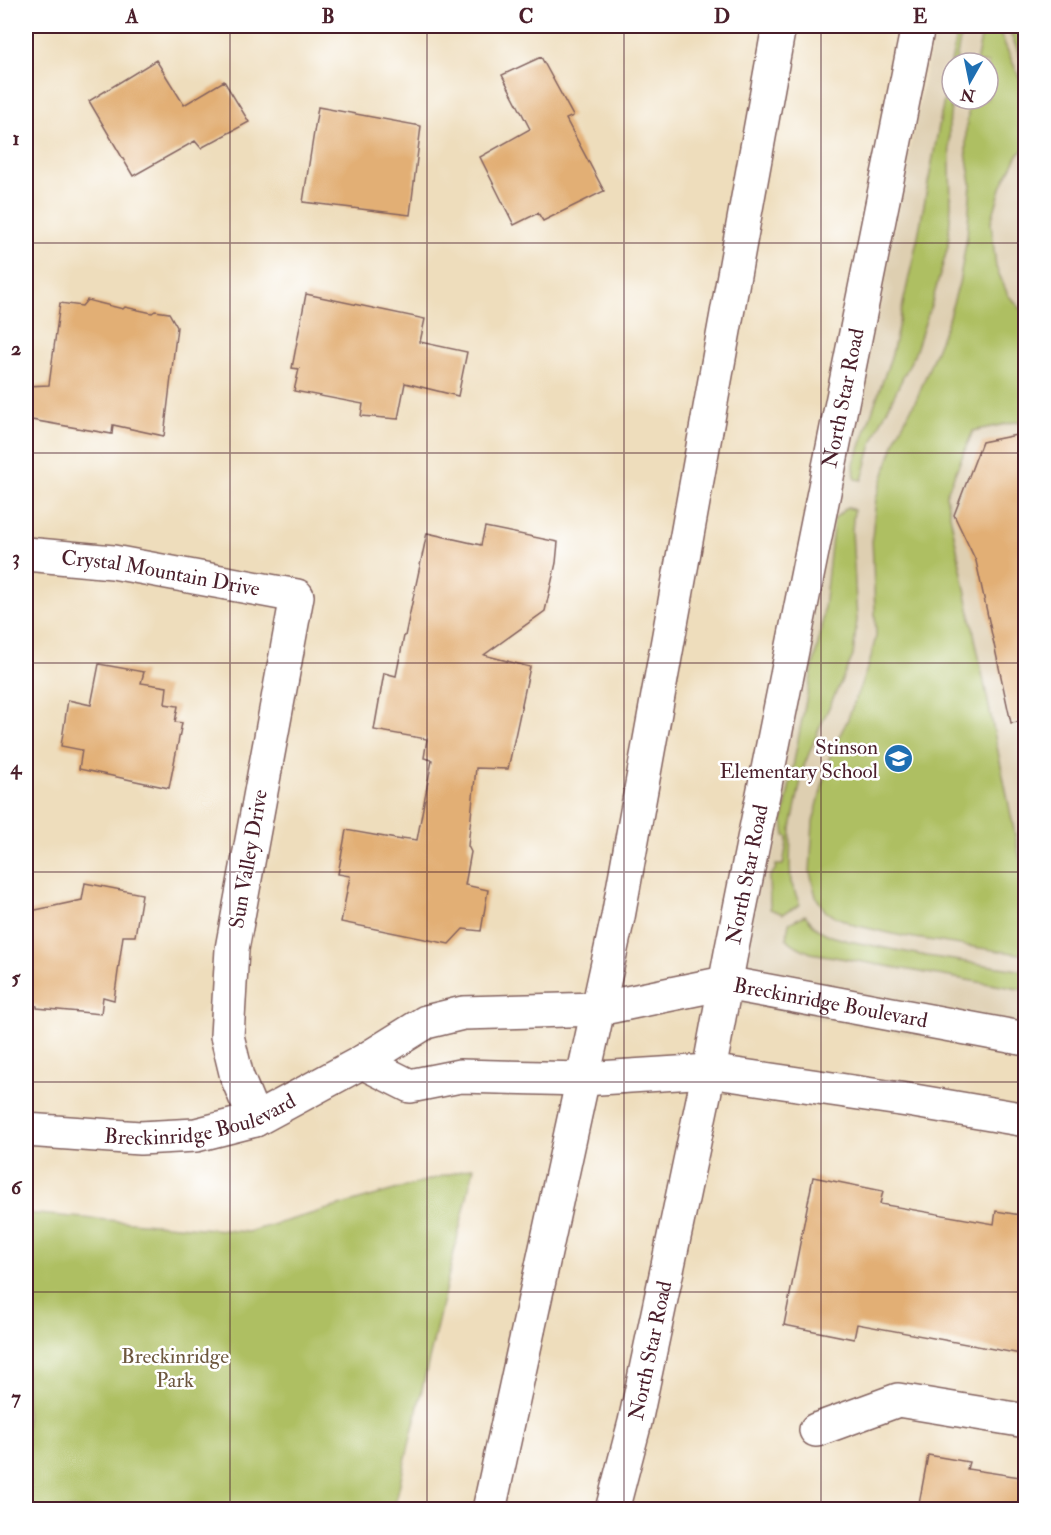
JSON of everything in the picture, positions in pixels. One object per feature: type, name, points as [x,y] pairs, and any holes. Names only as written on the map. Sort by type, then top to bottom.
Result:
[{"type":"main road","points":[[489,1509],[618,917],[779,26]]},
{"type":"main road","name":"North Star Road","points":[[612,1509],[635,1422],[709,1071],[918,26]]},
{"type":"main road","name":"Crystal Mountain Drive","points":[[26,554],[113,562],[297,596]]},
{"type":"main road","name":"Sun Valley Drive","points":[[255,1120],[237,1077],[227,1036],[232,949],[297,596]]},
{"type":"main road","name":"Breckinridge Boulevard","points":[[26,1130],[140,1138],[196,1135],[255,1120],[362,1062],[426,1022],[463,1013],[598,1009],[725,983],[1026,1039]]},
{"type":"main road","points":[[362,1062],[410,1086],[460,1076],[583,1079],[709,1071],[903,1099],[1026,1120]]},
{"type":"main road","points":[[816,1430],[898,1400],[1026,1420]]},
{"type":"shaded area","name":"Stinson Elementary School","points":[[935,26],[1025,26],[1025,1056],[709,999],[834,519]]},
{"type":"green space","points":[[958,26],[964,26],[958,51],[953,51]]},
{"type":"green space","points":[[983,26],[997,26],[1025,91],[1025,147],[1018,155],[1002,185],[991,222],[996,267],[1008,295],[1025,313],[1025,420],[973,431],[946,495],[1025,884],[1025,955],[902,936],[854,925],[826,912],[816,897],[810,872],[813,822],[831,752],[847,721],[870,661],[876,636],[872,538],[876,498],[898,433],[917,398],[947,323],[959,283],[967,237],[971,183],[966,152],[968,111],[1000,111],[1000,51],[978,51]]},
{"type":"green space","points":[[1007,26],[1025,26],[1025,67]]},
{"type":"green space","points":[[942,111],[951,111],[951,205],[948,246],[915,353],[880,424],[862,480],[855,479],[854,464],[892,354]]},
{"type":"green space","points":[[847,507],[854,510],[852,531],[857,620],[853,656],[804,766],[791,828],[791,882],[800,905],[783,914],[770,909],[769,877],[776,865],[783,865],[788,837],[785,836],[783,820],[822,625],[834,519]]},
{"type":"green space","points":[[805,915],[817,929],[849,941],[1025,971],[1025,990],[811,953],[797,947],[786,938],[789,923]]},
{"type":"green space","name":"Breckinridge Park","points":[[474,1167],[394,1509],[26,1509],[26,1213],[248,1232]]},
{"type":"building","points":[[541,57],[573,116],[566,119],[604,191],[543,221],[538,213],[514,225],[480,157],[530,129],[502,75]]},
{"type":"building","points":[[156,60],[184,105],[224,81],[249,122],[201,148],[195,141],[133,176],[89,101]]},
{"type":"building","points":[[318,107],[421,126],[410,215],[303,202]]},
{"type":"building","points":[[306,294],[425,319],[420,342],[467,352],[458,396],[405,383],[398,419],[361,416],[363,404],[294,391],[299,369],[292,368]]},
{"type":"building","points":[[87,300],[123,309],[125,307],[152,313],[155,311],[169,313],[177,327],[164,436],[113,425],[112,434],[26,419],[26,386],[49,385],[60,303],[82,306]]},
{"type":"building","points":[[1026,433],[1026,721],[1011,723],[976,561],[954,515],[982,442]]},
{"type":"building","points":[[485,527],[558,542],[556,563],[545,611],[484,655],[530,667],[508,769],[476,768],[468,846],[471,852],[465,885],[488,890],[481,931],[463,929],[449,944],[341,922],[350,876],[338,874],[346,830],[402,840],[402,838],[417,840],[432,760],[424,758],[427,739],[374,730],[384,673],[396,676],[427,533],[481,545]]},
{"type":"building","points":[[99,664],[144,672],[141,683],[167,687],[165,704],[178,706],[175,722],[182,723],[169,788],[79,769],[82,750],[61,746],[68,700],[91,705]]},
{"type":"building","points":[[85,883],[142,894],[135,936],[123,936],[114,1000],[103,997],[101,1014],[37,1008],[37,1006],[26,1003],[26,912],[82,900]]},
{"type":"building","points":[[813,1177],[883,1191],[880,1204],[994,1224],[996,1211],[1026,1216],[1026,1355],[857,1324],[854,1339],[784,1325]]},
{"type":"building","points":[[928,1455],[969,1462],[967,1469],[1026,1478],[1026,1509],[918,1509]]},
{"type":"place","name":"Stinson Elementary School","points":[[899,759]]}]
